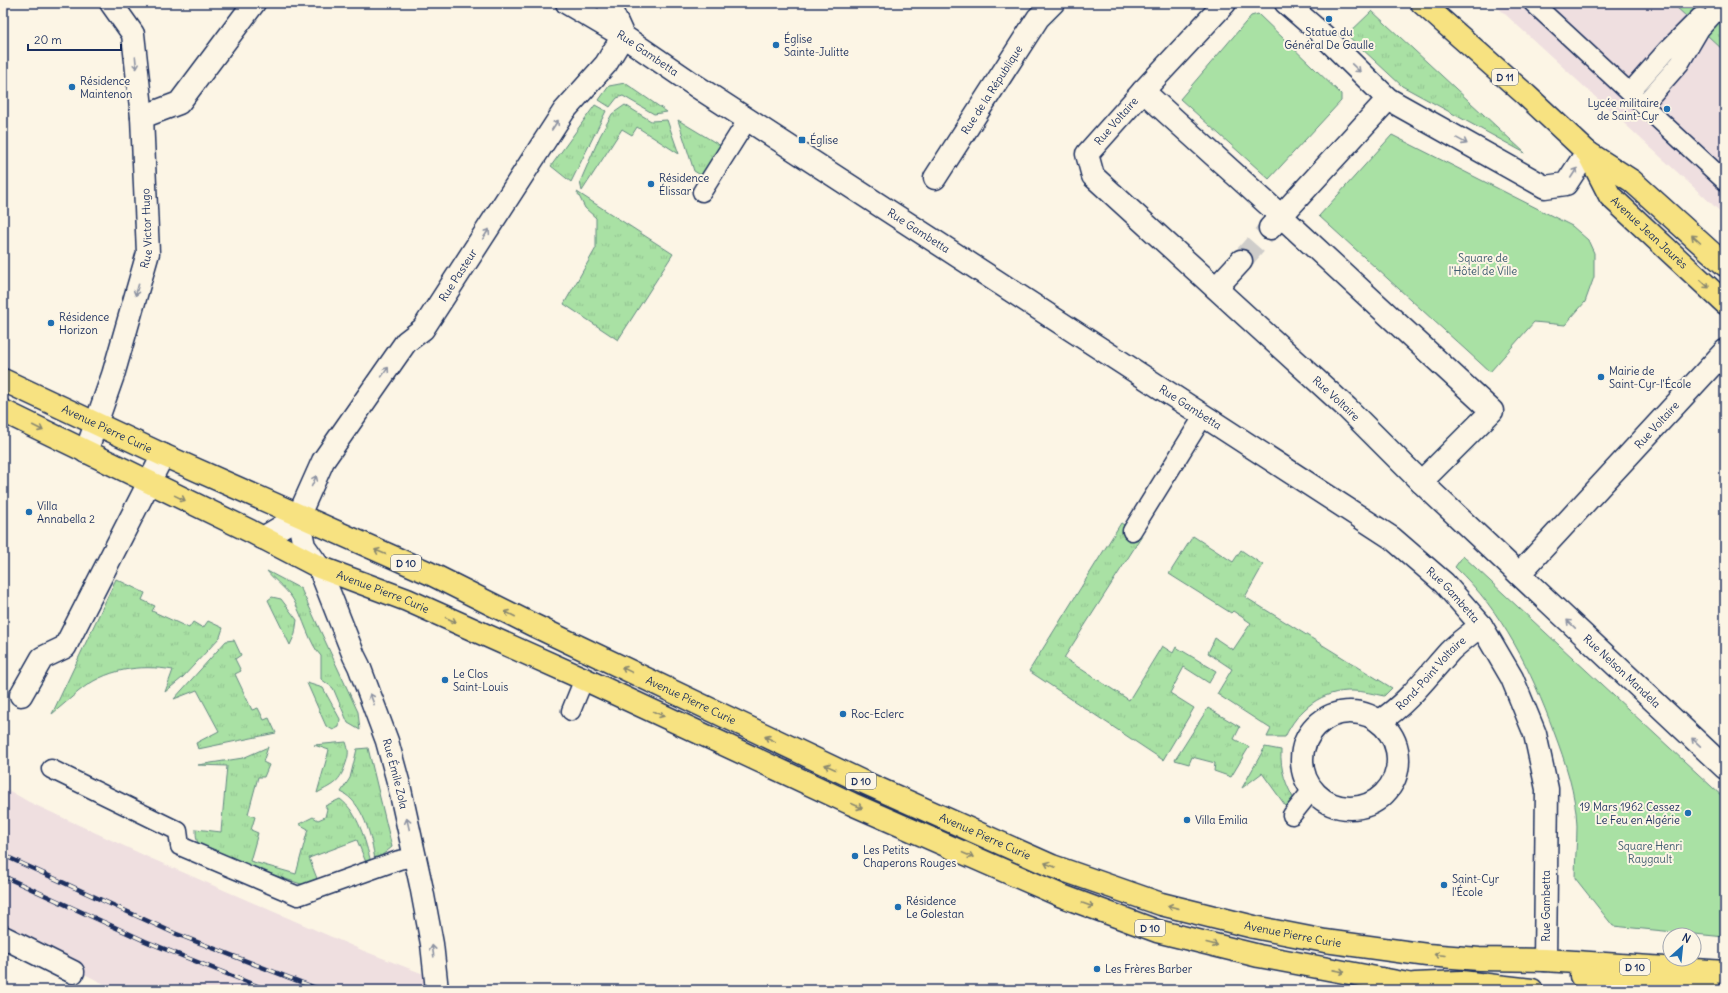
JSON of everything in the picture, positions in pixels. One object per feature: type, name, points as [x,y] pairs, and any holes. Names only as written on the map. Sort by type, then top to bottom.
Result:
[{"type":"main road","name":"Avenue Jean Jaurès","points":[[1422,3],[1526,95],[1587,152],[1632,180],[1725,266]]},
{"type":"main road","name":"Avenue Jean Jaurès","points":[[1587,152],[1610,196],[1725,303]]},
{"type":"main road","name":"Avenue Pierre Curie","points":[[3,380],[95,425],[429,573],[540,629],[805,756],[1052,866],[1161,904],[1254,927],[1325,941],[1428,955],[1479,959],[1545,960],[1725,972]]},
{"type":"main road","name":"Avenue Pierre Curie","points":[[3,411],[263,538],[319,567],[407,600],[584,679],[852,804],[1062,896],[1157,931],[1259,956],[1408,984],[1430,990]]},
{"type":"main road","name":"D 10","points":[[1479,959],[1616,982],[1709,990]]},
{"type":"main road","name":"D 10","points":[[1408,984],[1461,982],[1532,990]]},
{"type":"street","name":"Rue Victor Hugo","points":[[86,452],[113,375],[148,253],[142,117],[133,34],[111,3]]},
{"type":"street","points":[[142,117],[178,103],[254,3]]},
{"type":"street","points":[[567,3],[623,36]]},
{"type":"street","name":"Rue Gambetta","points":[[608,3],[623,36],[1392,538],[1444,583],[1481,625],[1512,678],[1532,727],[1547,789],[1545,960]]},
{"type":"street","name":"Rue de la République","points":[[935,178],[1038,18],[1053,3]]},
{"type":"street","name":"Rue Voltaire","points":[[1225,3],[1087,154],[1093,176],[1347,408],[1421,482],[1519,574],[1725,351]]},
{"type":"street","points":[[1286,3],[1324,36],[1388,99],[1545,187],[1566,184],[1587,152]]},
{"type":"street","name":"Rue Pasteur","points":[[298,516],[323,461],[406,342],[424,329],[564,110],[606,64],[623,36]]},
{"type":"street","points":[[1143,91],[1275,222],[1492,411],[1421,482]]},
{"type":"street","points":[[1275,222],[1388,99]]},
{"type":"street","points":[[1216,288],[1241,261]]},
{"type":"street","points":[[21,695],[42,658],[65,647],[163,455]]},
{"type":"street","points":[[263,538],[298,516],[304,546],[319,567]]},
{"type":"street","name":"Rue Émile Zola","points":[[319,567],[359,666],[387,741],[399,785],[415,857],[432,944],[437,990]]},
{"type":"street","name":"Rue Nelson Mandela","points":[[1519,574],[1725,768]]},
{"type":"street","name":"Rond-Point Voltaire","points":[[1380,721],[1404,702],[1451,650],[1481,625]]},
{"type":"street","points":[[1342,712],[1362,712],[1380,721],[1395,740],[1400,763],[1392,786],[1374,803],[1351,809],[1327,803],[1312,790],[1303,772],[1302,752],[1309,733],[1323,719],[1342,712]]},
{"type":"street","points":[[3,937],[73,972]]},
{"type":"lane","points":[[1533,3],[1725,180]]},
{"type":"lane","points":[[1630,92],[1667,50],[1713,3]]},
{"type":"lane","points":[[1643,105],[1680,63],[1700,29],[1724,3]]},
{"type":"lane","points":[[702,192],[748,119]]},
{"type":"lane","points":[[1132,531],[1204,415]]},
{"type":"lane","points":[[571,711],[584,679]]},
{"type":"lane","points":[[51,769],[178,831],[180,846],[298,896],[399,860],[415,857]]},
{"type":"lane","points":[[1292,815],[1312,790]]},
{"type":"shaded area","name":"Lycée militaire de Saint-Cyr","points":[[1493,3],[1725,3],[1725,216]]},
{"type":"shaded area","points":[[3,787],[29,802],[150,858],[364,951],[465,990],[116,990],[3,933]]},
{"type":"green space","points":[[1672,3],[1704,3],[1689,19]]},
{"type":"green space","points":[[1372,11],[1525,153],[1402,86],[1347,35]]},
{"type":"green space","points":[[1258,14],[1341,94],[1341,101],[1269,179],[1180,99],[1251,16]]},
{"type":"green space","points":[[1719,19],[1725,24],[1725,52],[1706,34]]},
{"type":"green space","points":[[625,83],[667,112],[654,114],[623,96],[617,98],[610,107],[599,100],[609,86]]},
{"type":"green space","points":[[595,105],[606,111],[571,182],[551,166]]},
{"type":"green space","points":[[625,105],[651,121],[667,120],[679,154],[637,127],[632,135],[622,129],[582,191],[580,182],[600,136],[612,114]]},
{"type":"green space","points":[[678,120],[721,146],[702,176],[694,171]]},
{"type":"green space","name":"Square de l'Hôtel de Ville","points":[[1392,135],[1572,226],[1588,240],[1594,253],[1594,277],[1585,302],[1565,325],[1534,322],[1490,372],[1319,216]]},
{"type":"green space","points":[[577,192],[673,254],[618,340],[564,304],[596,248],[596,218],[585,208]]},
{"type":"green space","points":[[1121,523],[1142,536],[1064,658],[1129,700],[1162,646],[1173,653],[1176,647],[1216,671],[1209,683],[1184,667],[1170,693],[1194,708],[1163,760],[1029,671]]},
{"type":"green space","points":[[1193,536],[1233,562],[1241,550],[1263,565],[1245,597],[1392,688],[1384,696],[1357,691],[1331,694],[1312,703],[1304,710],[1290,727],[1285,737],[1267,737],[1271,729],[1217,694],[1232,669],[1208,653],[1215,638],[1233,650],[1251,623],[1233,611],[1231,613],[1169,574]]},
{"type":"green space","name":"Square Henri Raygault","points":[[1463,556],[1725,799],[1725,937],[1702,935],[1702,927],[1662,927],[1662,931],[1613,926],[1575,878],[1577,826],[1575,802],[1562,754],[1545,709],[1536,686],[1514,643],[1487,603],[1472,584],[1455,567]]},
{"type":"green space","points":[[267,571],[301,589],[358,712],[360,730],[348,723],[333,688],[321,679],[321,656],[313,645],[294,601]]},
{"type":"green space","points":[[116,579],[145,593],[142,600],[155,606],[152,611],[189,628],[193,622],[203,628],[208,621],[223,628],[220,637],[182,678],[165,692],[173,670],[161,668],[136,668],[123,670],[111,673],[88,684],[52,714]]},
{"type":"green space","points":[[272,597],[281,599],[297,620],[295,634],[290,645],[268,600]]},
{"type":"green space","points":[[234,640],[241,655],[235,659],[241,671],[235,674],[252,710],[258,708],[264,720],[269,718],[276,733],[198,749],[196,743],[219,731],[197,690],[174,699],[226,641]]},
{"type":"green space","points":[[307,683],[323,688],[340,719],[339,727],[333,730],[326,726]]},
{"type":"green space","points":[[1208,708],[1240,727],[1234,739],[1249,747],[1231,777],[1214,771],[1215,763],[1192,757],[1189,764],[1175,760]]},
{"type":"green space","points":[[346,742],[348,755],[344,769],[339,778],[332,785],[317,793],[329,750],[314,745]]},
{"type":"green space","points":[[268,747],[263,762],[269,765],[264,777],[258,777],[248,814],[255,817],[251,830],[258,833],[250,861],[296,874],[308,829],[299,824],[313,817],[318,820],[325,817],[327,809],[325,806],[340,799],[347,805],[357,820],[364,837],[371,862],[367,865],[357,840],[309,858],[318,881],[304,885],[212,855],[199,845],[196,829],[221,832],[227,766],[198,765],[243,758]]},
{"type":"green space","points":[[1265,747],[1281,750],[1284,778],[1296,803],[1290,812],[1262,773],[1242,788]]},
{"type":"green space","points":[[368,748],[392,847],[375,861],[369,831],[361,812],[349,797],[341,792],[350,778],[357,749]]},
{"type":"tunnel","points":[[1241,261],[1270,228]]},
{"type":"railway","points":[[3,855],[174,933],[321,990]]},
{"type":"railway","points":[[3,876],[145,941],[267,990]]},
{"type":"place","name":"Statue du Général De Gaulle","points":[[1329,19]]},
{"type":"place","name":"Église Sainte-Julitte","points":[[776,45]]},
{"type":"place","name":"Résidence Maintenon","points":[[72,87]]},
{"type":"place","name":"Lycée militaire de Saint-Cyr","points":[[1667,109]]},
{"type":"place","name":"Église","points":[[802,140]]},
{"type":"place","name":"Résidence Élissar","points":[[651,184]]},
{"type":"place","name":"Résidence Horizon","points":[[51,323]]},
{"type":"place","name":"Mairie de Saint-Cyr-l'École","points":[[1601,377]]},
{"type":"place","name":"Villa Annabella 2","points":[[29,512]]},
{"type":"place","name":"Le Clos Saint-Louis","points":[[445,680]]},
{"type":"place","name":"Roc-Eclerc","points":[[843,714]]},
{"type":"place","name":"19 Mars 1962 Cessez Le Feu en Algérie","points":[[1688,813]]},
{"type":"place","name":"Villa Emilia","points":[[1187,820]]},
{"type":"place","name":"Les Petits Chaperons Rouges","points":[[855,856]]},
{"type":"place","name":"Saint-Cyr l'École","points":[[1444,885]]},
{"type":"place","name":"Résidence Le Golestan","points":[[898,907]]},
{"type":"place","name":"Les Frères Barber","points":[[1097,969]]}]
